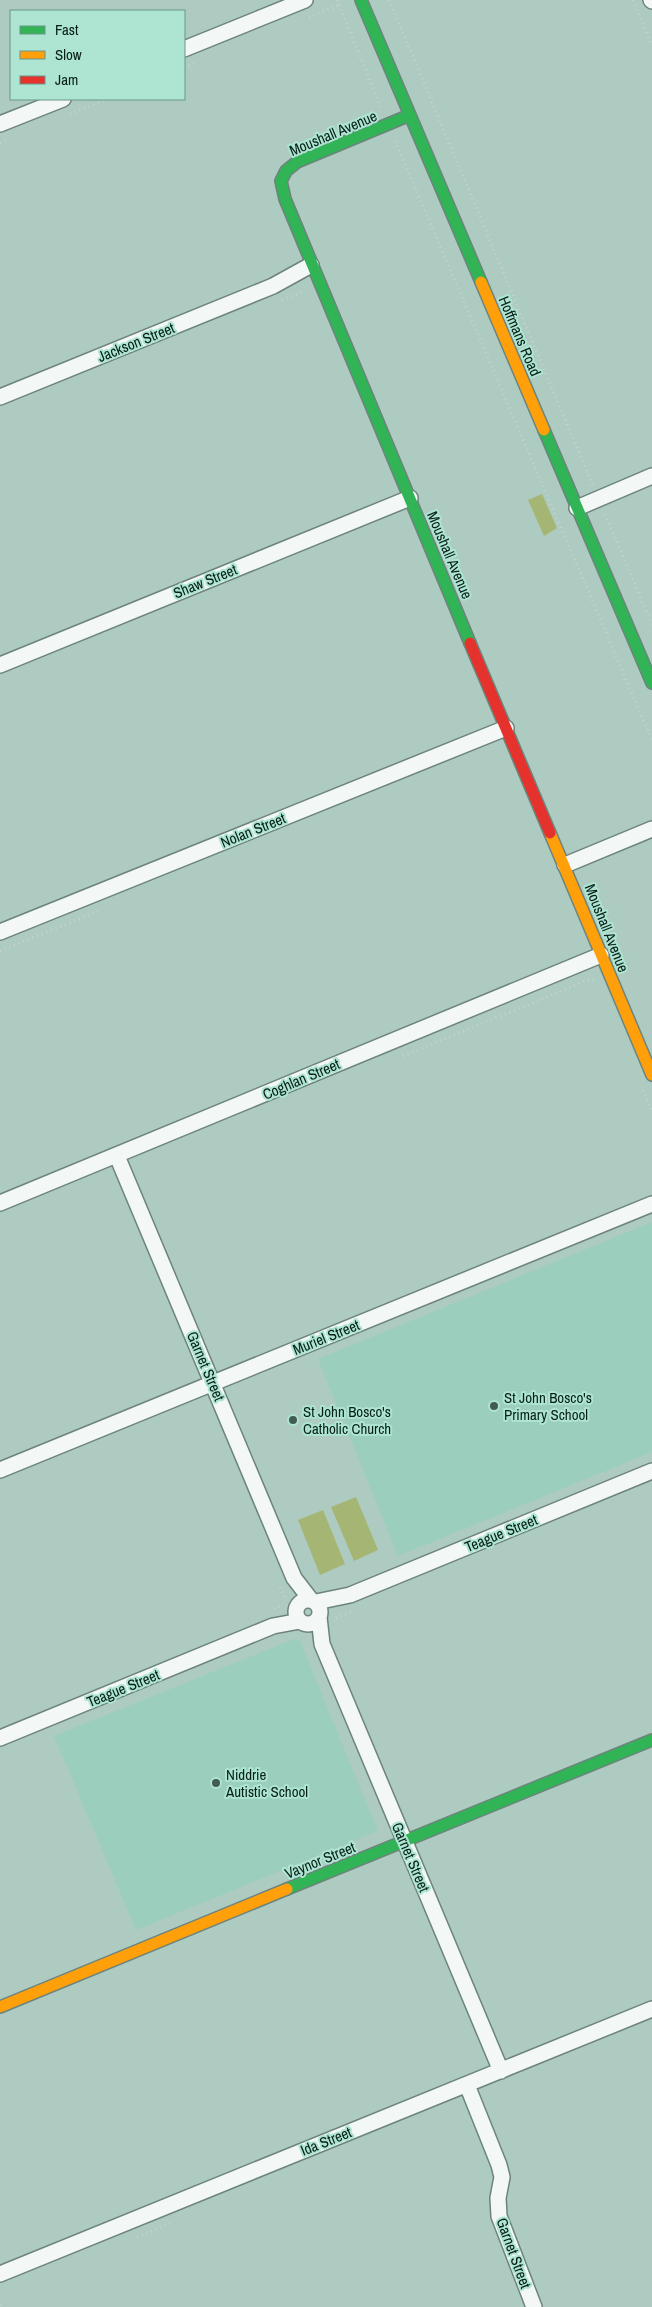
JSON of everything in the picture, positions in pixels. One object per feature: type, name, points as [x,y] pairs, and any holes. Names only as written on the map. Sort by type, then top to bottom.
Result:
[{"type":"street","points":[[185,50],[305,0]]},
{"type":"street","name":"Hoffmans Road","points":[[361,0],[652,683]]},
{"type":"street","points":[[0,124],[60,100]]},
{"type":"street","name":"Moushall Avenue","points":[[410,115],[297,162],[286,170],[281,181],[285,199],[313,270],[652,1075]]},
{"type":"street","name":"Jackson Street","points":[[0,397],[313,270]]},
{"type":"street","points":[[577,508],[652,476]]},
{"type":"street","name":"Shaw Street","points":[[0,665],[410,498]]},
{"type":"street","name":"Nolan Street","points":[[0,932],[506,728]]},
{"type":"street","points":[[565,865],[652,829]]},
{"type":"street","name":"Coghlan Street","points":[[0,1203],[601,955]]},
{"type":"street","name":"Garnet Street","points":[[117,1156],[294,1578],[310,1611],[322,1644],[501,2071]]},
{"type":"street","name":"Muriel Street","points":[[0,1470],[652,1204]]},
{"type":"street","name":"Teague Street","points":[[0,1738],[652,1472]]},
{"type":"street","name":"Vaynor Street","points":[[0,2006],[652,1740]]},
{"type":"street","name":"Ida Street","points":[[0,2274],[652,2009]]},
{"type":"street","name":"Garnet Street","points":[[467,2085],[499,2165],[502,2177],[498,2198],[499,2216],[534,2307]]},
{"type":"path","points":[[337,0],[388,125],[652,740]]},
{"type":"path","points":[[388,0],[598,498]]},
{"type":"path","points":[[633,0],[652,46]]},
{"type":"path","points":[[605,514],[652,625]]},
{"type":"path","points":[[395,1059],[588,980],[597,981]]},
{"type":"path","points":[[641,1085],[652,1111]]},
{"type":"path","points":[[277,1579],[310,1611]]},
{"type":"path","points":[[134,2238],[179,2220]]},
{"type":"shaded area","name":"St John Bosco's Primary School","points":[[652,1222],[652,1452],[398,1556],[318,1359]]},
{"type":"shaded area","name":"Niddrie Autistic School","points":[[294,1639],[300,1641],[378,1831],[136,1930],[54,1736]]},
{"type":"green space","points":[[542,494],[557,528],[544,536],[528,500]]},
{"type":"green space","points":[[356,1497],[378,1550],[354,1561],[331,1507]]},
{"type":"green space","points":[[323,1510],[345,1564],[320,1575],[298,1520]]},
{"type":"traffic: fast","points":[[361,0],[481,282]]},
{"type":"traffic: fast","points":[[410,115],[297,162],[286,171],[281,181],[285,199],[470,643]]},
{"type":"traffic: fast","points":[[544,430],[652,683]]},
{"type":"traffic: fast","points":[[287,1889],[652,1740]]},
{"type":"traffic: slow","points":[[481,282],[544,430]]},
{"type":"traffic: slow","points":[[550,833],[652,1075]]},
{"type":"traffic: slow","points":[[0,2007],[287,1889]]},
{"type":"traffic: jam","points":[[470,643],[550,833]]},
{"type":"place","name":"St John Bosco's Primary School","points":[[494,1406]]},
{"type":"place","name":"St John Bosco's Catholic Church","points":[[293,1420]]},
{"type":"place","name":"Niddrie Autistic School","points":[[216,1783]]}]
